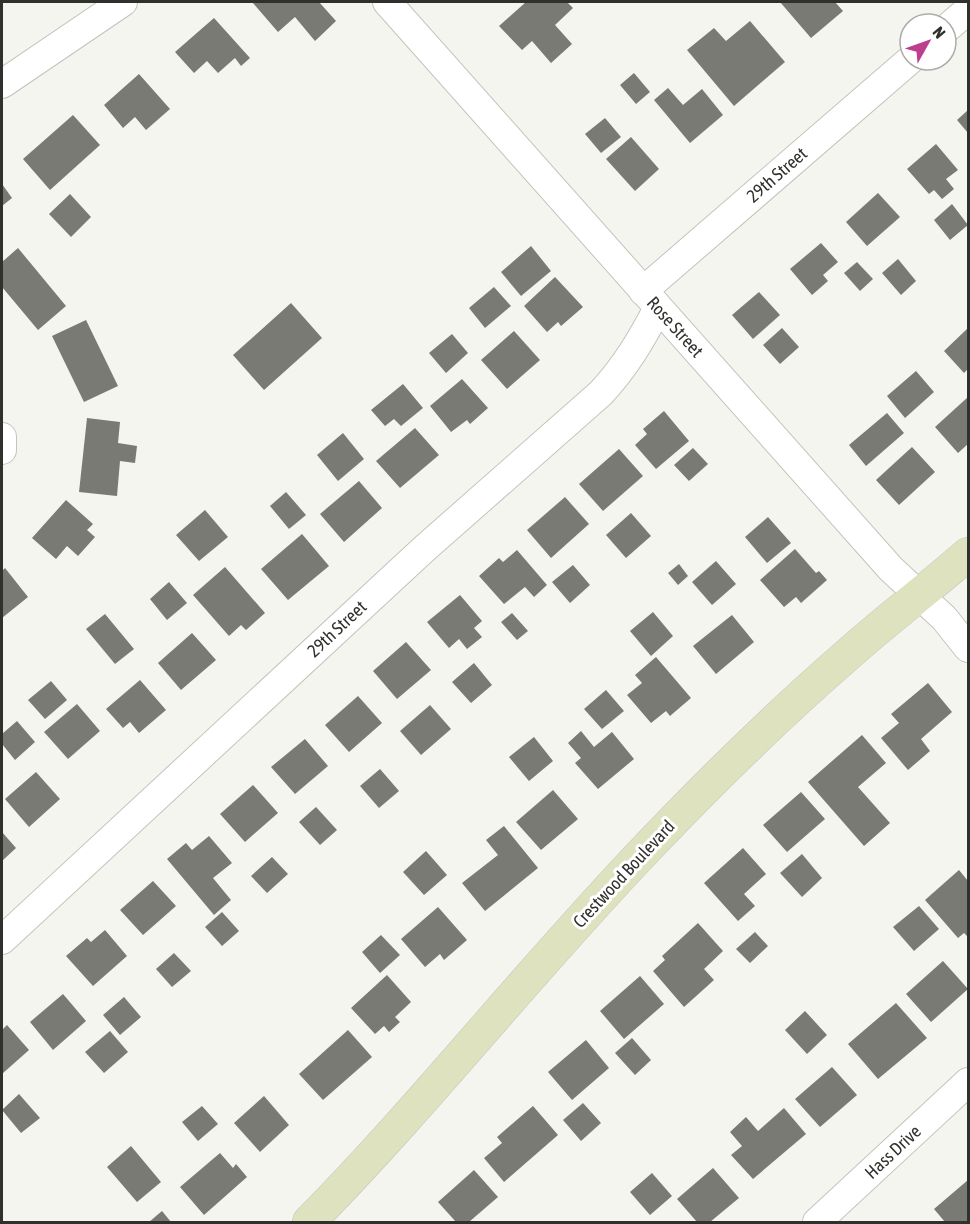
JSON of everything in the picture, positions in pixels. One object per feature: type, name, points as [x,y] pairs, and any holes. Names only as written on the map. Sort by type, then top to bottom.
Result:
[{"type":"street","points":[[2,84],[123,2]]},
{"type":"street","name":"Rose Street","points":[[388,2],[891,569],[944,618],[969,648]]},
{"type":"street","name":"29th Street","points":[[2,940],[424,549],[601,393],[622,370],[641,341],[651,299],[898,71]]},
{"type":"street","points":[[2,437],[2,450]]},
{"type":"street","name":"Crestwood Boulevard","points":[[309,1222],[417,1108],[647,848],[722,771],[846,656],[969,554]]},
{"type":"street","name":"Hass Drive","points":[[817,1222],[969,1082]]},
{"type":"building","points":[[252,2],[319,2],[336,21],[315,41],[295,17],[278,32]]},
{"type":"building","points":[[526,2],[567,2],[573,8],[555,25],[572,44],[551,63],[532,41],[522,50],[499,26]]},
{"type":"building","points":[[780,2],[835,2],[843,11],[811,38]]},
{"type":"building","points":[[214,18],[250,58],[241,66],[235,58],[218,73],[207,61],[194,73],[175,52]]},
{"type":"building","points":[[750,21],[785,62],[734,106],[687,50],[714,28],[726,41]]},
{"type":"building","points":[[634,73],[650,92],[636,104],[620,85]]},
{"type":"building","points":[[139,74],[170,109],[146,130],[135,117],[123,128],[104,105]]},
{"type":"building","points":[[668,88],[683,105],[702,89],[723,115],[690,143],[654,100]]},
{"type":"building","points":[[968,110],[968,133],[957,120]]},
{"type":"building","points":[[73,115],[100,145],[50,190],[23,159]]},
{"type":"building","points":[[605,118],[621,137],[601,153],[585,134]]},
{"type":"building","points":[[631,137],[659,169],[635,191],[606,159]]},
{"type":"building","points":[[936,144],[958,170],[946,179],[954,189],[942,199],[934,190],[929,194],[907,169]]},
{"type":"building","points":[[2,184],[12,198],[2,206]]},
{"type":"building","points":[[878,193],[900,217],[867,246],[846,222]]},
{"type":"building","points":[[70,194],[91,217],[71,237],[49,214]]},
{"type":"building","points":[[952,204],[968,225],[950,240],[934,220]]},
{"type":"building","points":[[821,243],[838,262],[823,275],[828,281],[812,295],[790,269]]},
{"type":"building","points":[[531,246],[551,271],[521,296],[501,272]]},
{"type":"building","points":[[18,248],[66,306],[38,330],[2,287],[2,262]]},
{"type":"building","points":[[898,259],[916,281],[901,295],[882,273]]},
{"type":"building","points":[[857,262],[873,279],[860,291],[844,273]]},
{"type":"building","points":[[555,277],[583,307],[561,326],[558,322],[547,332],[524,306]]},
{"type":"building","points":[[494,287],[511,306],[485,328],[469,308]]},
{"type":"building","points":[[759,292],[780,315],[753,339],[732,315]]},
{"type":"building","points":[[291,303],[322,338],[264,390],[233,355]]},
{"type":"building","points":[[86,320],[118,386],[84,402],[52,336]]},
{"type":"building","points":[[782,328],[799,347],[780,364],[763,345]]},
{"type":"building","points":[[968,328],[968,369],[964,373],[944,351]]},
{"type":"building","points":[[514,331],[540,360],[507,389],[481,360]]},
{"type":"building","points":[[452,334],[468,353],[446,373],[429,353]]},
{"type":"building","points":[[916,371],[934,392],[905,418],[887,396]]},
{"type":"building","points":[[462,379],[488,408],[470,424],[467,420],[451,432],[430,406]]},
{"type":"building","points":[[403,384],[423,408],[401,426],[394,419],[385,426],[371,410]]},
{"type":"building","points":[[968,397],[968,444],[958,453],[935,427]]},
{"type":"building","points":[[664,411],[689,441],[656,469],[635,445],[647,434],[643,429]]},
{"type":"building","points":[[887,413],[904,433],[866,466],[849,445]]},
{"type":"building","points":[[87,418],[120,422],[118,443],[137,446],[135,463],[120,461],[117,496],[79,492]]},
{"type":"building","points":[[415,428],[439,455],[400,488],[376,461]]},
{"type":"building","points":[[343,433],[364,459],[338,481],[317,455]]},
{"type":"building","points":[[912,447],[935,472],[899,505],[876,480]]},
{"type":"building","points":[[693,448],[708,464],[689,481],[674,465]]},
{"type":"building","points":[[619,449],[643,476],[603,511],[579,484]]},
{"type":"building","points":[[359,481],[382,508],[344,542],[320,514]]},
{"type":"building","points":[[286,492],[306,515],[289,529],[270,506]]},
{"type":"building","points":[[565,497],[589,524],[551,558],[527,530]]},
{"type":"building","points":[[66,500],[93,524],[87,530],[95,537],[78,556],[67,546],[56,559],[32,538]]},
{"type":"building","points":[[205,510],[228,537],[199,561],[176,535]]},
{"type":"building","points":[[631,513],[651,536],[626,558],[606,535]]},
{"type":"building","points":[[768,517],[791,543],[767,563],[745,537]]},
{"type":"building","points":[[302,534],[329,566],[288,600],[261,569]]},
{"type":"building","points":[[795,549],[816,573],[819,571],[827,580],[801,603],[796,597],[784,607],[760,580]]},
{"type":"building","points":[[517,550],[547,585],[534,597],[525,587],[504,604],[479,576],[499,558],[503,562]]},
{"type":"building","points":[[716,561],[736,584],[712,605],[692,582]]},
{"type":"building","points":[[679,564],[688,576],[678,585],[668,573]]},
{"type":"building","points":[[573,565],[590,585],[570,603],[552,582]]},
{"type":"building","points":[[225,567],[265,613],[246,630],[241,625],[229,636],[193,595]]},
{"type":"building","points":[[5,568],[28,597],[2,618],[2,571]]},
{"type":"building","points":[[169,582],[187,603],[167,620],[150,599]]},
{"type":"building","points":[[460,595],[482,621],[474,628],[482,637],[467,649],[459,639],[449,648],[427,622]]},
{"type":"building","points":[[653,612],[673,636],[651,656],[630,631]]},
{"type":"building","points":[[512,613],[528,631],[517,640],[501,622]]},
{"type":"building","points":[[105,614],[134,649],[115,664],[86,629]]},
{"type":"building","points":[[732,615],[754,642],[716,674],[693,646]]},
{"type":"building","points":[[192,633],[216,660],[181,690],[158,663]]},
{"type":"building","points":[[406,642],[431,670],[397,699],[373,671]]},
{"type":"building","points":[[656,657],[691,698],[670,716],[666,711],[651,723],[627,695],[642,683],[635,675]]},
{"type":"building","points":[[474,663],[492,685],[471,703],[452,682]]},
{"type":"building","points":[[140,680],[166,710],[139,733],[130,722],[123,728],[106,709]]},
{"type":"building","points":[[51,681],[67,700],[45,719],[28,700]]},
{"type":"building","points":[[928,683],[952,712],[921,739],[930,751],[908,770],[881,738],[899,723],[891,714]]},
{"type":"building","points":[[606,690],[624,711],[602,729],[584,709]]},
{"type":"building","points":[[358,696],[382,723],[349,752],[325,725]]},
{"type":"building","points":[[77,704],[100,731],[68,759],[44,732]]},
{"type":"building","points":[[430,705],[451,729],[421,755],[400,731]]},
{"type":"building","points":[[17,721],[35,742],[15,760],[2,744],[2,734]]},
{"type":"building","points":[[581,731],[594,747],[612,732],[634,759],[598,789],[575,763],[581,758],[568,743]]},
{"type":"building","points":[[862,735],[886,763],[858,787],[890,823],[864,846],[808,782]]},
{"type":"building","points":[[534,737],[553,761],[529,781],[509,757]]},
{"type":"building","points":[[305,739],[328,766],[295,794],[271,767]]},
{"type":"building","points":[[380,769],[399,791],[379,808],[360,786]]},
{"type":"building","points":[[36,772],[60,799],[29,827],[5,799]]},
{"type":"building","points":[[253,785],[278,813],[245,842],[220,814]]},
{"type":"building","points":[[553,790],[578,819],[541,850],[516,822]]},
{"type":"building","points":[[801,792],[825,819],[787,852],[763,825]]},
{"type":"building","points":[[316,807],[337,830],[320,845],[299,822]]},
{"type":"building","points":[[504,826],[538,868],[485,911],[462,883],[498,855],[486,840]]},
{"type":"building","points":[[2,832],[16,848],[2,861]]},
{"type":"building","points":[[209,836],[232,863],[213,878],[231,900],[214,915],[167,859],[186,843],[192,850]]},
{"type":"building","points":[[743,848],[766,874],[744,894],[755,906],[738,921],[704,883]]},
{"type":"building","points":[[426,851],[447,875],[424,895],[403,872]]},
{"type":"building","points":[[802,854],[822,878],[802,897],[780,873]]},
{"type":"building","points":[[272,857],[288,874],[267,893],[251,876]]},
{"type":"building","points":[[959,870],[968,881],[968,937],[964,933],[958,938],[925,900]]},
{"type":"building","points":[[153,881],[176,906],[143,935],[120,910]]},
{"type":"building","points":[[919,906],[939,929],[914,951],[893,927]]},
{"type":"building","points":[[438,907],[467,940],[444,960],[440,954],[425,967],[401,939]]},
{"type":"building","points":[[222,912],[239,931],[222,946],[205,927]]},
{"type":"building","points":[[698,923],[723,951],[704,969],[714,980],[684,1007],[653,971],[665,960],[662,956]]},
{"type":"building","points":[[105,930],[127,956],[93,986],[66,956],[87,938],[91,942]]},
{"type":"building","points":[[755,932],[768,946],[750,963],[736,949]]},
{"type":"building","points":[[381,935],[400,955],[380,973],[362,952]]},
{"type":"building","points":[[174,953],[191,971],[172,987],[156,969]]},
{"type":"building","points":[[943,961],[968,989],[931,1022],[906,994]]},
{"type":"building","points":[[387,975],[411,1002],[395,1017],[400,1022],[389,1032],[384,1026],[375,1034],[351,1008]]},
{"type":"building","points":[[640,976],[664,1004],[624,1039],[600,1011]]},
{"type":"building","points":[[63,994],[86,1021],[53,1050],[30,1022]]},
{"type":"building","points":[[124,997],[141,1017],[120,1035],[103,1015]]},
{"type":"building","points":[[896,1003],[927,1038],[878,1079],[848,1044]]},
{"type":"building","points":[[805,1011],[827,1035],[807,1054],[785,1030]]},
{"type":"building","points":[[7,1025],[29,1050],[2,1074],[2,1030]]},
{"type":"building","points":[[348,1030],[372,1057],[323,1100],[299,1074]]},
{"type":"building","points":[[110,1031],[128,1052],[104,1073],[85,1052]]},
{"type":"building","points":[[632,1038],[651,1060],[635,1075],[615,1053]]},
{"type":"building","points":[[586,1040],[609,1068],[572,1100],[548,1072]]},
{"type":"building","points":[[832,1067],[857,1095],[820,1127],[795,1099]]},
{"type":"building","points":[[19,1094],[40,1118],[21,1133],[2,1110]]},
{"type":"building","points":[[264,1096],[289,1125],[260,1152],[234,1123]]},
{"type":"building","points":[[583,1103],[601,1123],[581,1141],[563,1120]]},
{"type":"building","points":[[202,1106],[218,1124],[198,1141],[182,1122]]},
{"type":"building","points":[[533,1106],[558,1135],[504,1182],[484,1158],[502,1143],[497,1137]]},
{"type":"building","points":[[784,1108],[806,1134],[753,1179],[731,1155],[742,1146],[730,1132],[746,1117],[758,1131]]},
{"type":"building","points":[[131,1146],[161,1182],[137,1202],[107,1167]]},
{"type":"building","points":[[220,1153],[233,1168],[236,1164],[247,1177],[204,1215],[180,1187]]},
{"type":"building","points":[[713,1168],[739,1198],[710,1222],[697,1222],[677,1199]]},
{"type":"building","points":[[474,1170],[498,1197],[469,1222],[456,1222],[438,1202]]},
{"type":"building","points":[[652,1173],[672,1196],[650,1215],[630,1192]]},
{"type":"building","points":[[968,1180],[968,1222],[945,1222],[934,1209]]},
{"type":"building","points":[[162,1211],[171,1222],[149,1222]]}]
